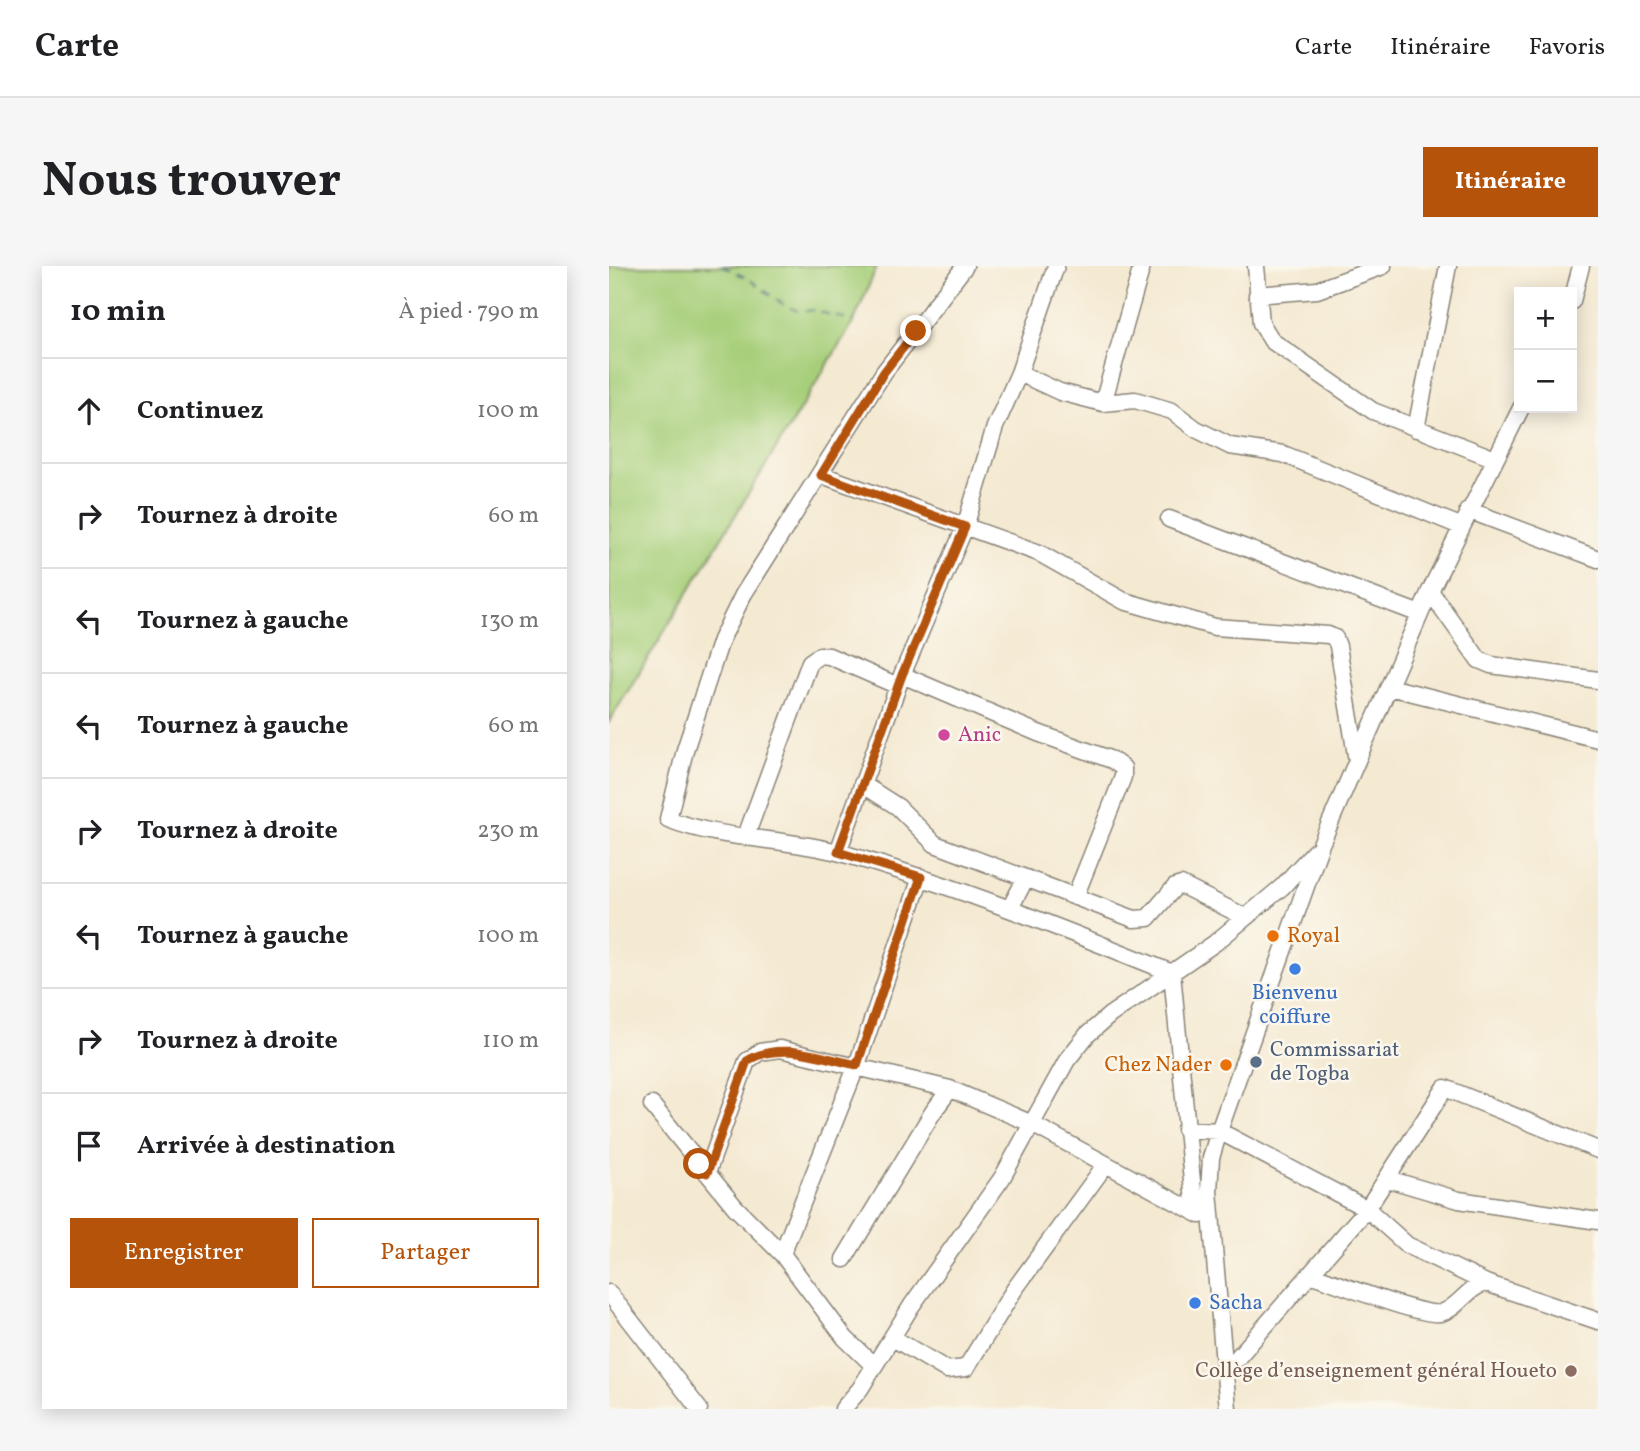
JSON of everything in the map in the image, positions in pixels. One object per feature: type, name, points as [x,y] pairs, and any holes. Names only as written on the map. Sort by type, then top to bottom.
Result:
[{"type":"street","points":[[965,266],[884,372],[743,595],[721,640],[685,750],[668,819],[714,832],[838,852],[921,877],[1010,908],[1173,973]]},
{"type":"street","points":[[838,852],[900,680],[965,527],[995,427],[1019,373],[1056,266]]},
{"type":"street","points":[[1103,403],[1142,266]]},
{"type":"street","points":[[1256,266],[1261,323],[1272,341],[1373,411],[1495,459]]},
{"type":"street","points":[[1416,429],[1448,266]]},
{"type":"street","points":[[1575,287],[1580,266]]},
{"type":"street","points":[[1257,296],[1317,290],[1379,267]]},
{"type":"street","points":[[1019,373],[1060,392],[1103,403],[1135,400],[1172,411],[1196,429],[1230,446],[1283,454],[1460,526]]},
{"type":"street","points":[[1228,1409],[1209,1175],[1219,1131],[1321,844],[1430,591],[1518,413]]},
{"type":"street","points":[[821,475],[1039,553],[1124,601],[1215,627],[1328,635],[1335,638],[1357,761]]},
{"type":"street","points":[[1468,510],[1598,559]]},
{"type":"street","points":[[1168,519],[1420,614]]},
{"type":"street","points":[[1430,591],[1479,660],[1491,665],[1598,680]]},
{"type":"street","points":[[746,836],[810,662],[820,655],[829,656],[1112,760],[1123,768],[1123,777],[1075,897]]},
{"type":"street","points":[[1389,687],[1598,739]]},
{"type":"street","points":[[862,784],[898,807],[935,844],[1141,920],[1148,918],[1175,887],[1187,886],[1245,917]]},
{"type":"street","points":[[843,1409],[894,1338],[912,1305],[1002,1178],[1067,1060],[1087,1035],[1109,1015],[1173,973],[1282,887],[1321,844]]},
{"type":"street","points":[[782,1254],[857,1065],[921,877]]},
{"type":"street","points":[[1010,908],[1026,878]]},
{"type":"street","points":[[1173,973],[1185,1129],[1195,1212]]},
{"type":"street","points":[[707,1173],[747,1061],[760,1052],[780,1049],[950,1089],[1030,1124],[1211,1220]]},
{"type":"street","points":[[1225,1372],[1367,1209],[1445,1088],[1598,1150]]},
{"type":"street","points":[[844,1259],[933,1112],[950,1089]]},
{"type":"street","points":[[652,1105],[707,1173],[782,1254],[827,1315],[874,1366]]},
{"type":"street","points":[[1185,1129],[1219,1131],[1367,1209],[1407,1245],[1486,1283],[1598,1321]]},
{"type":"street","points":[[894,1338],[947,1370],[966,1368],[1014,1290],[1107,1164]]},
{"type":"street","points":[[1388,1179],[1459,1200],[1598,1221]]},
{"type":"street","points":[[1310,1274],[1428,1313],[1449,1309],[1478,1285],[1486,1283]]},
{"type":"street","points":[[609,1293],[699,1409]]},
{"type":"green space","points":[[609,266],[877,266],[854,321],[609,722]]},
{"type":"ferry route","points":[[722,266],[749,279],[784,305],[800,312],[812,310],[854,321]]},
{"type":"place","name":"Anic","points":[[944,735]]},
{"type":"place","name":"Royal","points":[[1273,936]]},
{"type":"place","name":"Bienvenu coiffure","points":[[1295,969]]},
{"type":"place","name":"Commissariat de Togba","points":[[1256,1062]]},
{"type":"place","name":"Chez Nader","points":[[1226,1065]]},
{"type":"place","name":"Sacha","points":[[1195,1303]]},
{"type":"place","name":"Collège d’enseignement général Houeto","points":[[1571,1371]]},
{"type":"route","points":[[699,1164],[707,1173],[747,1061],[760,1052],[780,1049],[857,1065],[921,877],[838,852],[902,675],[965,527],[821,475],[884,372],[916,331]]}]
